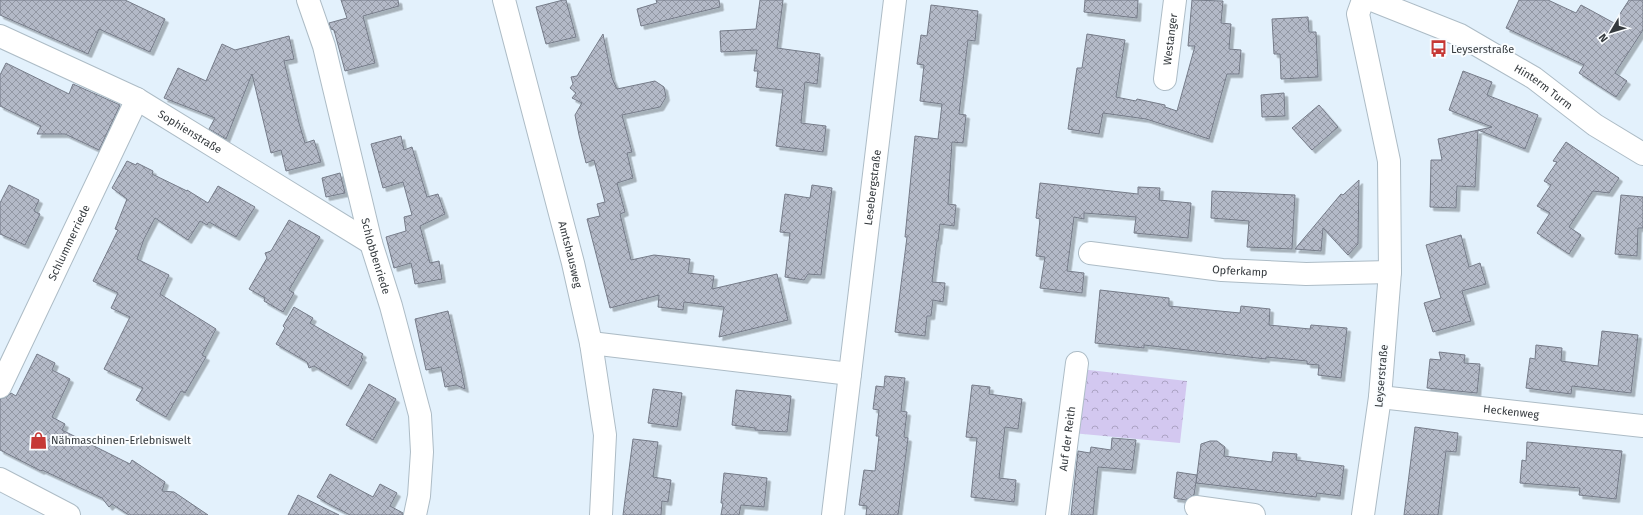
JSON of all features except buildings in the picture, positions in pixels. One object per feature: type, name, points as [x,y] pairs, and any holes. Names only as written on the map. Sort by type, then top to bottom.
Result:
[{"type":"street","name":"Schlobbenriede","points":[[308,0],[324,46],[371,242],[391,306],[420,416],[422,452],[419,496],[415,515]]},
{"type":"street","name":"Amtshausweg","points":[[504,0],[573,264],[591,343],[605,435],[601,515]]},
{"type":"street","name":"Lesebergstraße","points":[[833,515],[895,0]]},
{"type":"street","name":"Westanger","points":[[1165,79],[1175,0]]},
{"type":"street","name":"Leyserstraße","points":[[1363,0],[1358,14],[1388,161],[1390,272],[1380,397],[1363,515]]},
{"type":"street","name":"Hinterm Turm","points":[[1372,0],[1460,35],[1534,78],[1595,125],[1643,154]]},
{"type":"street","name":"Sophienstraße","points":[[0,36],[137,99],[371,242]]},
{"type":"street","name":"Schlummerriede","points":[[0,387],[137,99]]},
{"type":"street","name":"Opferkamp","points":[[1090,253],[1222,270],[1306,274],[1390,272]]},
{"type":"street","points":[[591,343],[850,374]]},
{"type":"street","name":"Auf der Reith","points":[[1057,515],[1077,362]]},
{"type":"street","name":"Heckenweg","points":[[1380,397],[1643,426]]},
{"type":"street","points":[[0,479],[69,515]]},
{"type":"street","points":[[1196,507],[1254,515]]},
{"type":"green space","points":[[1080,369],[1187,381],[1180,443],[1072,433]]},
{"type":"place","name":"Leyserstraße","points":[[1438,49]]},
{"type":"place","name":"Nähmaschinen-Erlebniswelt","points":[[38,440]]}]
